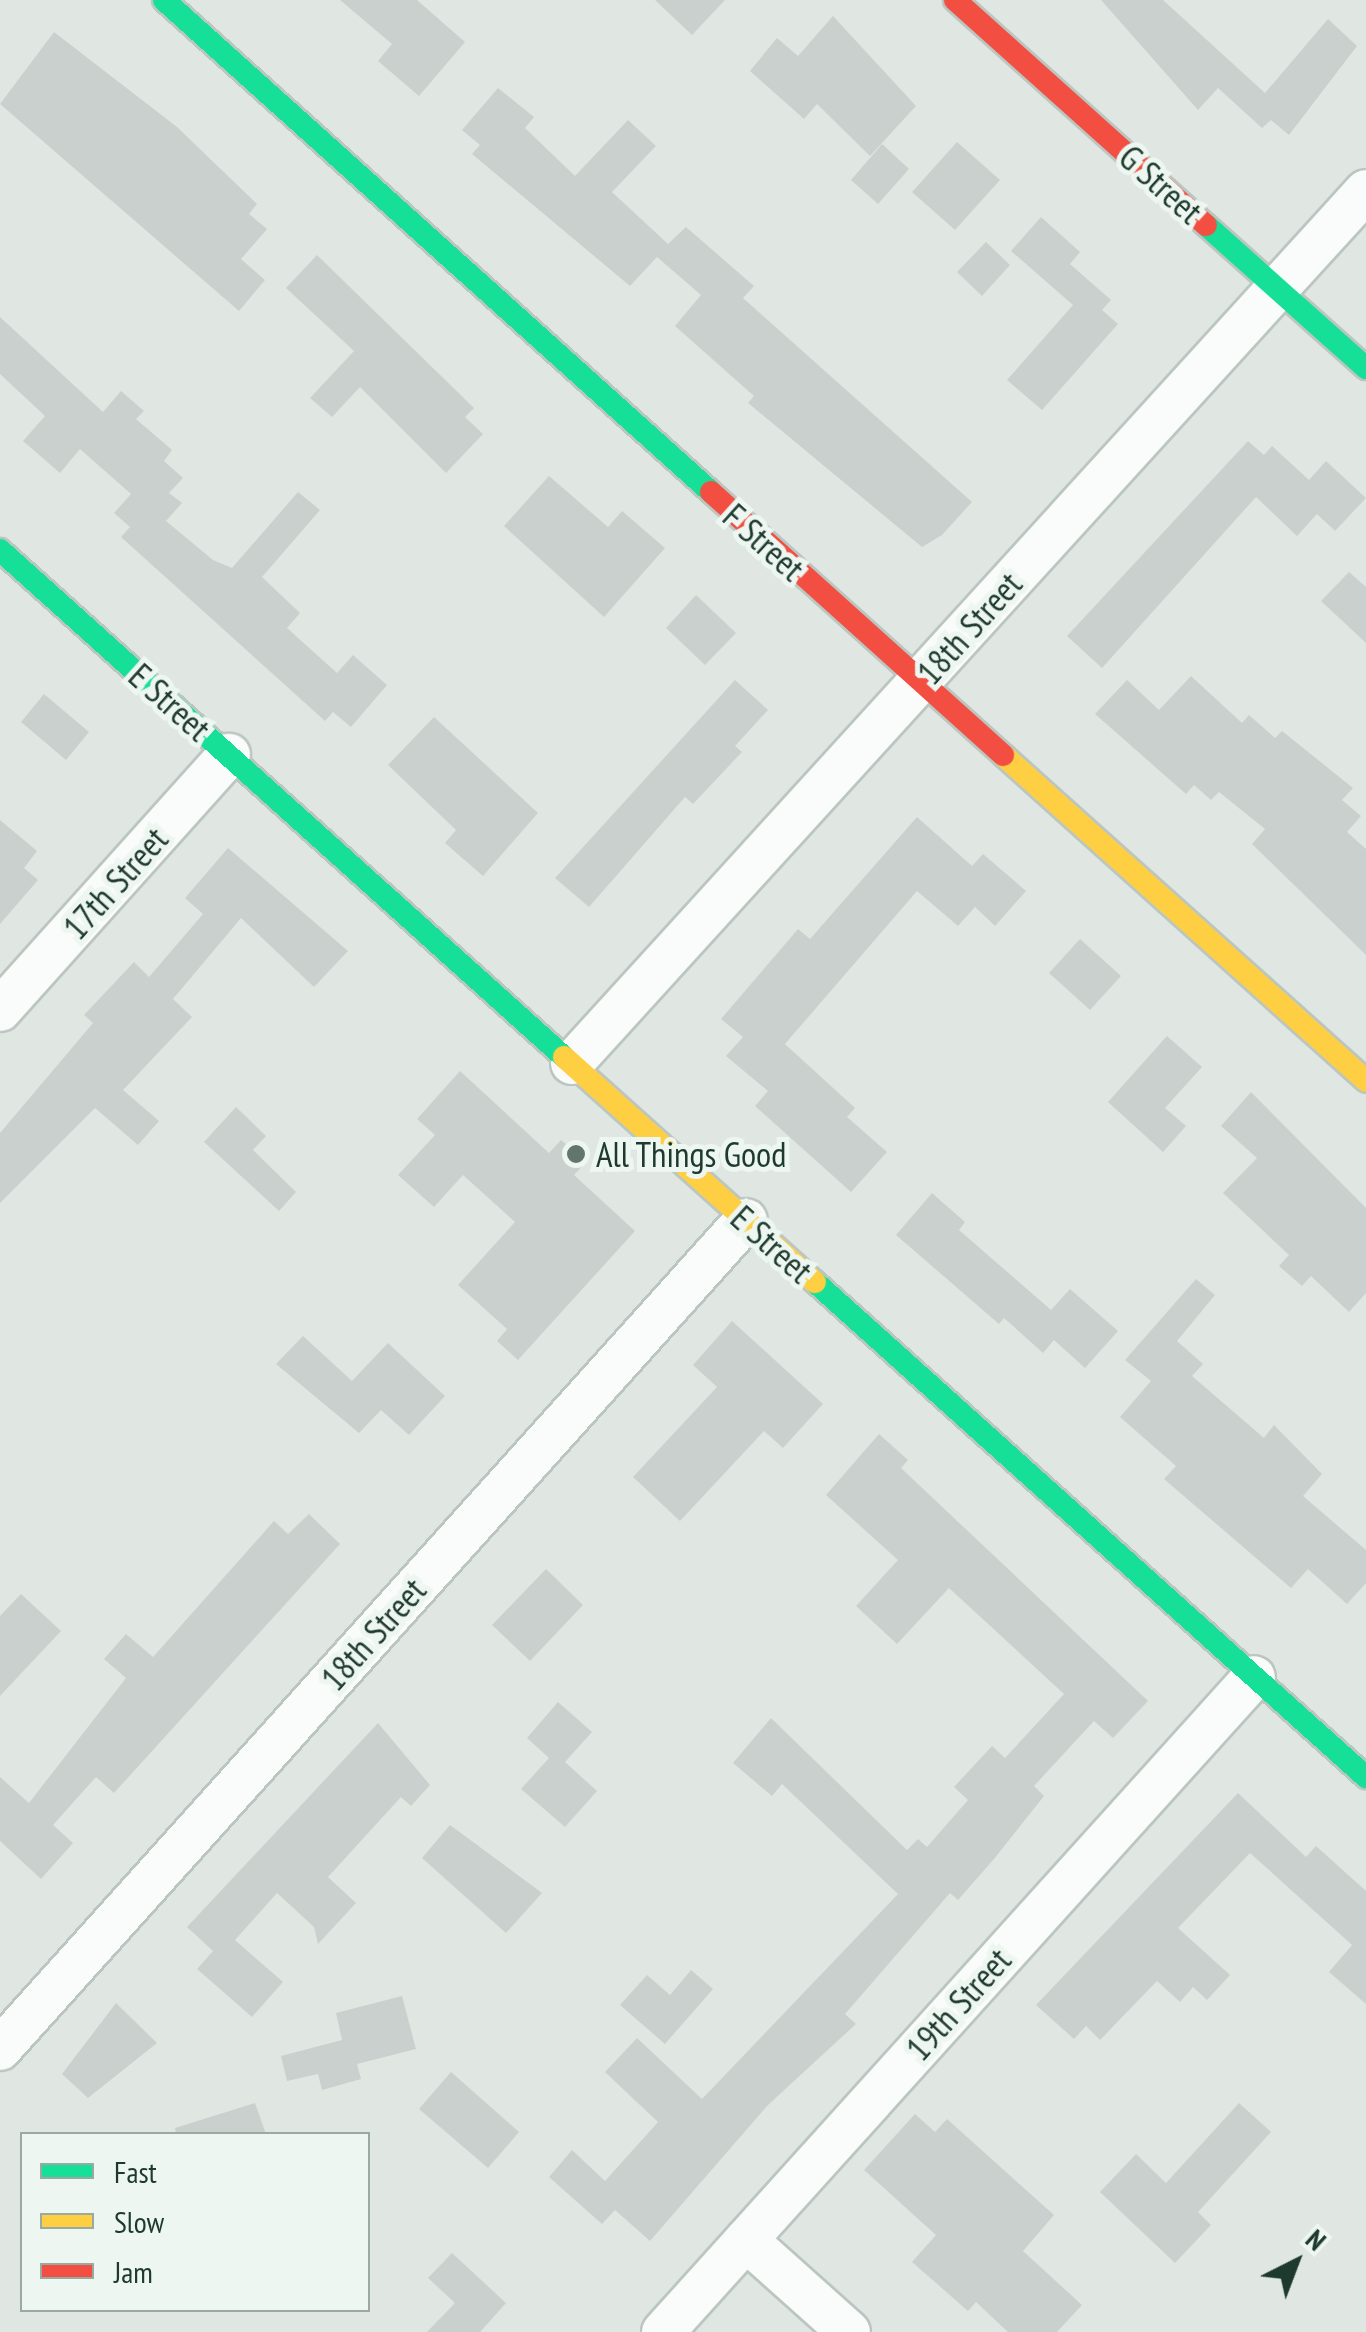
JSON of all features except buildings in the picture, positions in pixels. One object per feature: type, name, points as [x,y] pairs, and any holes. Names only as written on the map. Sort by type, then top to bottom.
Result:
[{"type":"street","name":"F Street","points":[[164,0],[1366,1081]]},
{"type":"street","name":"G Street","points":[[956,0],[1366,368]]},
{"type":"street","name":"18th Street","points":[[572,1064],[1366,191]]},
{"type":"street","name":"E Street","points":[[0,550],[1254,1677],[1360,1761]]},
{"type":"street","name":"17th Street","points":[[0,1010],[229,756]]},
{"type":"street","name":"18th Street","points":[[0,2048],[746,1220]]},
{"type":"street","name":"19th Street","points":[[663,2332],[1254,1677]]},
{"type":"street","points":[[746,2240],[850,2332]]},
{"type":"traffic: fast","points":[[164,0],[711,492]]},
{"type":"traffic: fast","points":[[1206,225],[1366,368]]},
{"type":"traffic: fast","points":[[0,550],[564,1057]]},
{"type":"traffic: fast","points":[[815,1282],[1366,1777]]},
{"type":"traffic: slow","points":[[1003,755],[1366,1081]]},
{"type":"traffic: slow","points":[[564,1057],[815,1282]]},
{"type":"traffic: jam","points":[[955,0],[1206,225]]},
{"type":"traffic: jam","points":[[711,492],[1003,755]]},
{"type":"place","name":"All Things Good","points":[[576,1154]]}]
